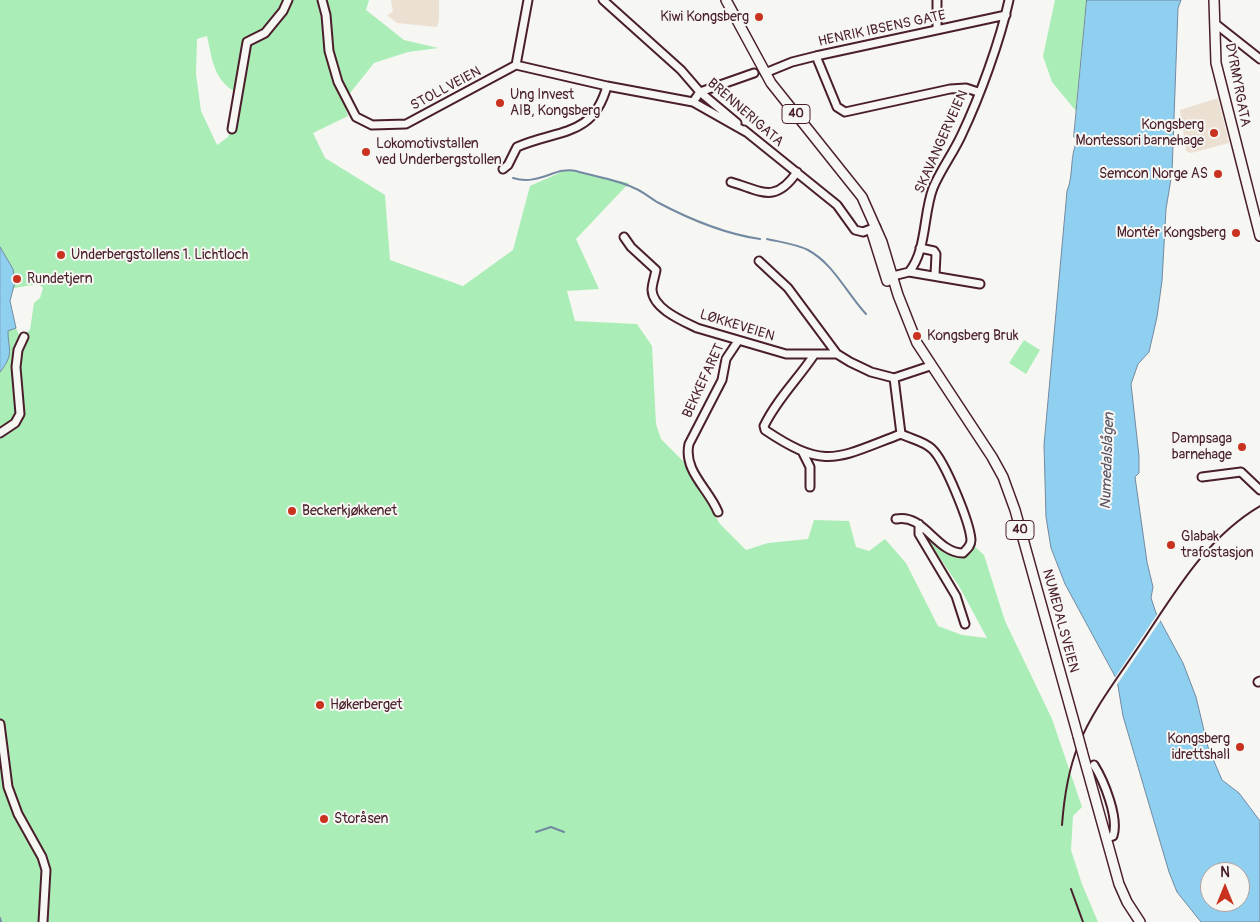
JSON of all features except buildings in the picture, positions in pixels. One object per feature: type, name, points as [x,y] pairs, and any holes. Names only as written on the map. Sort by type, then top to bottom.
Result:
[{"type":"main road","name":"NUMEDALSVEIEN","points":[[726,0],[766,73],[862,198],[889,277],[899,314],[910,336],[917,343],[930,366],[992,457],[1008,490],[1124,896],[1140,922]]},
{"type":"main road","name":"DYRMYRGATA","points":[[1214,0],[1214,52],[1220,84],[1260,236]]},
{"type":"street","points":[[232,129],[247,42],[266,33],[283,11],[288,0]]},
{"type":"street","name":"STOLLVEIEN","points":[[322,0],[326,16],[329,51],[338,82],[356,117],[372,124],[406,124],[516,65]]},
{"type":"street","points":[[528,0],[516,65],[607,86],[693,102],[746,132]]},
{"type":"street","name":"BRENNERIGATA","points":[[602,0],[681,70],[700,92],[746,132],[837,205],[855,230],[863,232],[873,228]]},
{"type":"street","points":[[937,0],[937,30]]},
{"type":"street","name":"SKAVANGERVEIEN","points":[[909,272],[914,266],[920,248],[926,208],[934,186],[963,133],[1006,15],[1009,0]]},
{"type":"street","name":"HENRIK IBSENS GATE","points":[[766,73],[792,62],[816,56],[1006,15]]},
{"type":"street","points":[[1215,26],[1260,59]]},
{"type":"street","points":[[816,56],[837,107],[845,112],[950,89],[966,88],[978,92]]},
{"type":"street","points":[[693,102],[700,92],[754,72]]},
{"type":"street","points":[[503,169],[508,165],[517,147],[541,138],[563,134],[583,124],[593,116],[607,86]]},
{"type":"street","points":[[730,182],[768,193],[778,193],[787,187],[797,172]]},
{"type":"street","name":"LØKKEVEIEN","points":[[624,237],[631,247],[656,270],[652,291],[656,301],[670,313],[697,328],[786,354],[837,354]]},
{"type":"street","points":[[920,248],[936,254],[935,276]]},
{"type":"street","points":[[758,261],[788,288],[837,354],[871,372],[894,378],[930,366]]},
{"type":"street","points":[[889,277],[909,272],[980,284]]},
{"type":"street","points":[[0,432],[15,423],[20,414],[16,367],[18,350],[24,337]]},
{"type":"street","name":"BEKKEFARET","points":[[718,512],[693,472],[687,453],[688,444],[722,380],[726,359],[738,341]]},
{"type":"street","points":[[814,355],[796,382],[779,399],[764,426],[765,430],[800,452],[832,457],[852,453],[901,434],[925,444],[936,453],[959,502],[971,539],[968,549],[955,553],[946,549],[919,524],[904,518],[896,520]]},
{"type":"street","points":[[894,378],[901,434]]},
{"type":"street","points":[[800,452],[810,467],[810,487]]},
{"type":"street","points":[[1202,477],[1241,472],[1260,490]]},
{"type":"street","points":[[919,524],[919,534],[952,589],[966,624]]},
{"type":"street","points":[[0,724],[8,787],[18,814],[42,857],[46,870],[43,922]]},
{"type":"street","points":[[1094,765],[1100,774],[1115,822],[1113,836],[1107,838]]},
{"type":"shaded area","points":[[391,0],[439,0],[437,27],[397,23],[387,15],[393,12]]},
{"type":"shaded area","points":[[1218,98],[1229,143],[1191,153],[1186,151],[1180,110]]},
{"type":"green space","points":[[0,0],[369,0],[366,10],[404,40],[438,48],[408,52],[374,63],[343,102],[348,116],[313,133],[325,158],[385,195],[390,260],[463,286],[513,250],[530,186],[566,170],[629,183],[576,239],[599,289],[567,291],[575,321],[637,324],[652,346],[656,424],[661,439],[684,462],[720,524],[746,550],[768,543],[808,539],[814,520],[849,521],[856,547],[869,551],[885,539],[906,563],[938,626],[962,635],[987,638],[959,586],[926,538],[940,540],[958,551],[974,546],[984,555],[1005,621],[1052,719],[1082,807],[1073,816],[1071,850],[1082,884],[1098,922],[0,922],[0,372],[6,365],[8,331],[16,328],[20,337],[30,330],[34,303],[40,298],[43,288],[39,284],[14,288],[13,269],[0,247]],"holes":[[[207,36],[218,76],[236,92],[237,104],[228,137],[217,145],[201,111],[196,74],[197,39]]]},
{"type":"green space","points":[[1055,0],[1087,0],[1076,111],[1052,82],[1043,56]]},
{"type":"green space","points":[[1024,340],[1040,350],[1026,374],[1009,363]]},
{"type":"water","name":"Numedalslågen","points":[[1087,0],[1181,0],[1178,8],[1172,173],[1166,209],[1162,281],[1157,317],[1149,352],[1138,364],[1131,384],[1139,456],[1139,473],[1135,477],[1147,562],[1153,587],[1151,598],[1156,613],[1183,663],[1196,697],[1208,747],[1222,780],[1239,793],[1260,821],[1260,922],[1201,922],[1177,892],[1169,872],[1123,716],[1117,680],[1065,584],[1051,548],[1046,517],[1044,445],[1067,191],[1073,152],[1078,139],[1074,137]]},
{"type":"water","name":"Rundetjern","points":[[0,247],[13,269],[15,282],[10,301],[16,328],[8,331],[10,352],[8,361],[0,372]]},
{"type":"pier","points":[[1158,613],[1162,618],[1116,686],[1114,679]]},
{"type":"waterway","points":[[513,178],[531,180],[568,170],[614,180],[628,185],[694,220],[747,237],[760,239]]},
{"type":"waterway","points":[[767,239],[798,246],[817,256],[833,271],[866,314]]},
{"type":"waterway","points":[[536,832],[551,827],[564,832]]},
{"type":"waterway","points":[[0,918],[1,922]]},
{"type":"railway","points":[[1062,825],[1069,775],[1078,746],[1097,708],[1191,570],[1222,535],[1240,519],[1260,506]]},
{"type":"railway","points":[[1071,889],[1083,922]]},
{"type":"place","name":"Kiwi Kongsberg","points":[[759,17]]},
{"type":"place","name":"Ung Invest AIB, Kongsberg","points":[[500,103]]},
{"type":"place","name":"Kongsberg Montessori barnehage","points":[[1214,133]]},
{"type":"place","name":"Lokomotivstallen ved Underbergstollen","points":[[366,152]]},
{"type":"place","name":"Semcon Norge AS","points":[[1218,174]]},
{"type":"place","name":"Montér Kongsberg","points":[[1236,233]]},
{"type":"place","name":"Underbergstollens 1. Lichtloch","points":[[61,255]]},
{"type":"place","name":"Rundetjern","points":[[17,279]]},
{"type":"place","name":"Kongsberg Bruk","points":[[917,336]]},
{"type":"place","name":"Dampsaga barnehage","points":[[1242,447]]},
{"type":"place","name":"Beckerkjøkkenet","points":[[292,511]]},
{"type":"place","name":"Glabak trafostasjon","points":[[1171,545]]},
{"type":"place","name":"Høkerberget","points":[[320,705]]},
{"type":"place","name":"Kongsberg idrettshall","points":[[1240,747]]},
{"type":"place","name":"Storåsen","points":[[324,819]]}]
